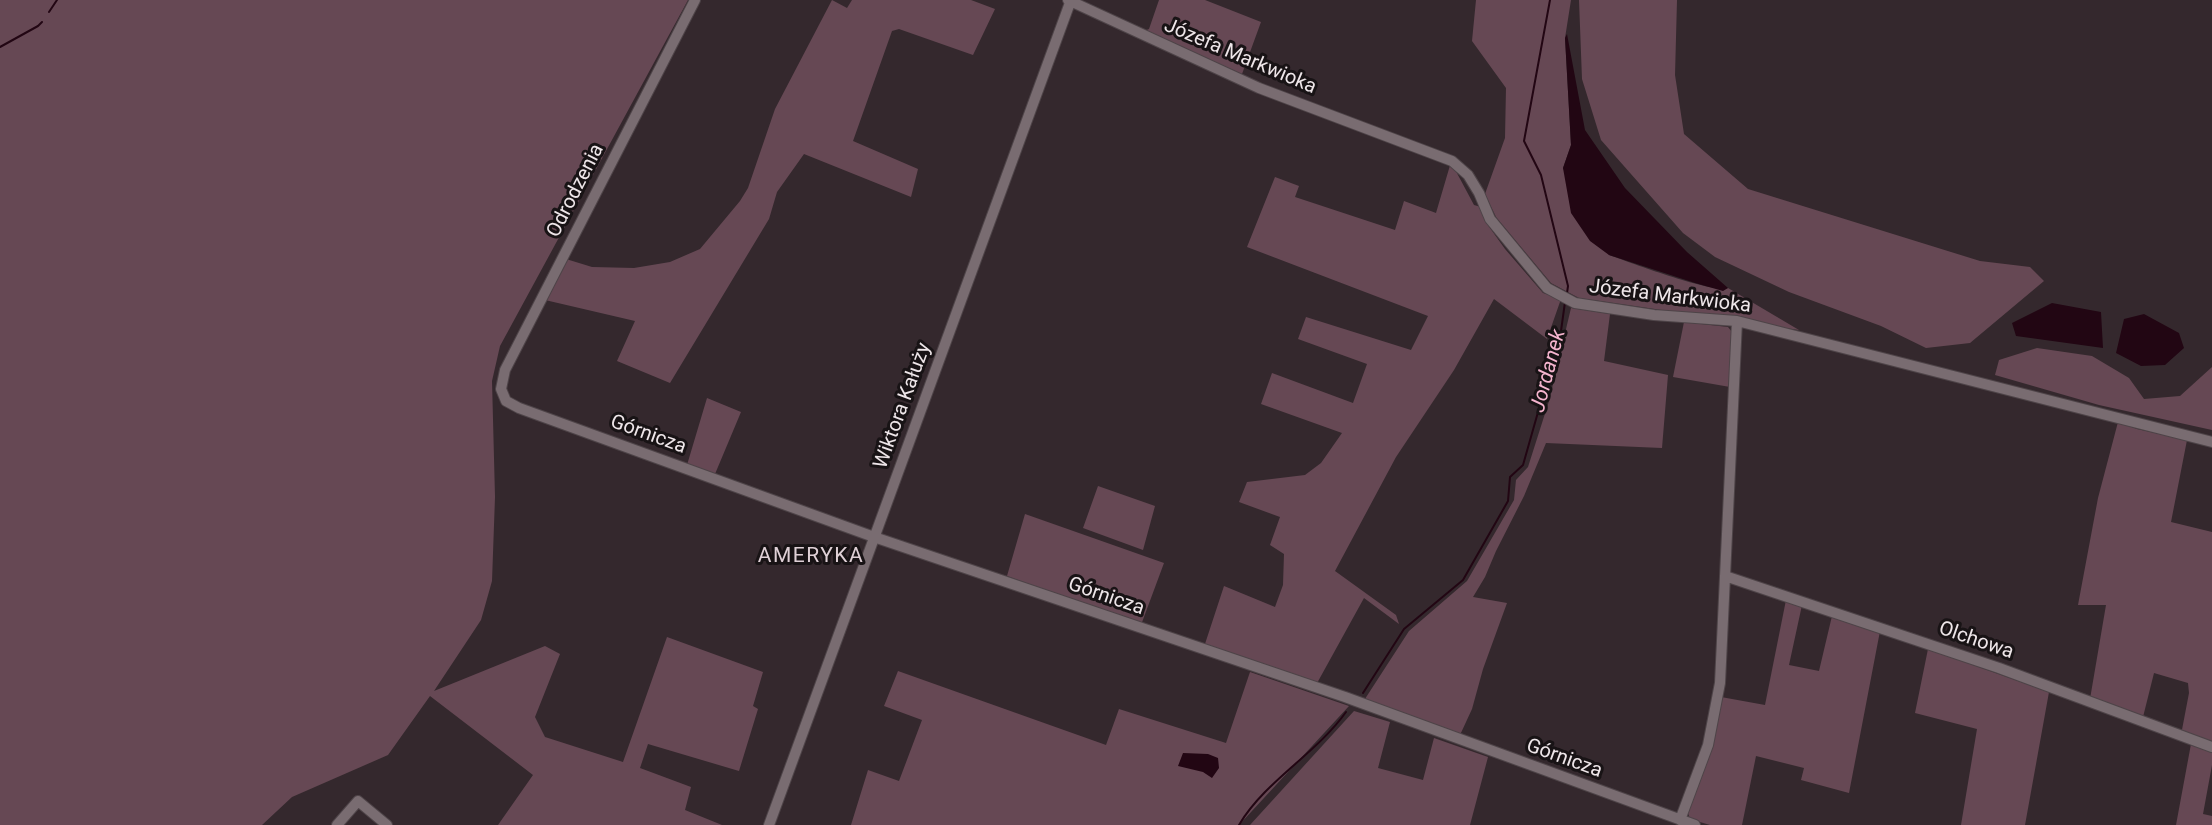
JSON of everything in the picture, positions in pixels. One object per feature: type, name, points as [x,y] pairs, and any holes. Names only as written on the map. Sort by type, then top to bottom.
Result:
[{"type":"street","name":"Odrodzenia","points":[[506,401],[501,389],[505,370],[695,0]]},
{"type":"street","name":"Józefa Markwioka","points":[[1070,1],[1259,88],[1452,161],[1468,175],[1490,219],[1547,288],[1572,302],[1654,315],[1737,321],[2212,442]]},
{"type":"street","name":"Wiktora Kałuży","points":[[769,825],[1070,1]]},
{"type":"street","points":[[1680,820],[1708,745],[1720,683],[1737,321]]},
{"type":"street","name":"Górnicza","points":[[506,401],[519,408],[874,537],[1345,698],[1695,825]]},
{"type":"street","name":"Olchowa","points":[[1725,576],[1999,668],[2212,747]]},
{"type":"street","points":[[337,825],[358,801],[387,825]]},
{"type":"shaded area","points":[[0,0],[688,0],[500,346],[492,381],[495,497],[492,581],[481,620],[434,691],[545,646],[560,654],[535,717],[545,737],[623,762],[667,637],[763,672],[753,706],[758,709],[739,771],[648,744],[640,768],[691,787],[685,810],[722,825],[498,825],[533,775],[430,696],[388,755],[292,797],[262,825],[0,825]]},
{"type":"shaded area","points":[[832,0],[847,8],[852,0],[971,0],[995,9],[973,55],[899,29],[892,31],[853,141],[918,169],[911,197],[804,154],[777,192],[769,219],[670,383],[617,361],[635,321],[545,300],[566,259],[592,267],[634,268],[670,262],[700,249],[748,188],[775,109]]},
{"type":"shaded area","points":[[1159,0],[1205,0],[1261,22],[1242,74],[1144,31],[1149,29]]},
{"type":"shaded area","points":[[1476,0],[1571,0],[1565,38],[1571,145],[1563,168],[1609,255],[1689,282],[1720,289],[1728,288],[1799,330],[1579,298],[1551,283],[1496,217],[1485,194],[1505,138],[1506,88],[1472,41]]},
{"type":"shaded area","points":[[1579,0],[1677,0],[1675,75],[1684,134],[1748,189],[1980,261],[2030,267],[2044,281],[1970,343],[1926,348],[1881,326],[1789,292],[1715,257],[1683,233],[1601,140],[1582,79]]},
{"type":"shaded area","points":[[1567,34],[1585,130],[1625,188],[1687,252],[1728,288],[1723,291],[1609,255],[1590,241],[1571,213],[1563,168],[1571,145],[1565,38]]},
{"type":"shaded area","points":[[1451,162],[1474,205],[1481,207],[1485,221],[1505,249],[1543,293],[1561,299],[1547,339],[1494,299],[1454,370],[1396,457],[1335,571],[1396,615],[1399,624],[1364,598],[1316,685],[1204,647],[1224,586],[1275,607],[1283,585],[1284,554],[1270,545],[1280,517],[1239,502],[1247,482],[1305,475],[1321,463],[1342,433],[1261,404],[1272,373],[1353,403],[1367,364],[1298,339],[1306,317],[1411,350],[1428,316],[1247,247],[1275,177],[1299,186],[1295,197],[1395,230],[1404,201],[1436,213]]},
{"type":"shaded area","points":[[2052,303],[2101,312],[2103,348],[2016,336],[2012,323]]},
{"type":"shaded area","points":[[1571,308],[1610,314],[1604,361],[1668,375],[1662,448],[1546,443],[1524,496],[1473,597],[1507,603],[1483,669],[1472,709],[1460,735],[1363,702],[1409,631],[1467,581],[1514,500],[1516,480],[1528,467],[1549,401]]},
{"type":"shaded area","points":[[2144,314],[2179,333],[2184,348],[2165,365],[2141,366],[2116,353],[2124,319]]},
{"type":"shaded area","points":[[1684,322],[1728,327],[1732,332],[1730,387],[1673,377]]},
{"type":"shaded area","points":[[2037,348],[2092,356],[2129,378],[2144,399],[2180,396],[2212,367],[2212,430],[2099,405],[1995,375],[1999,360]]},
{"type":"shaded area","points":[[707,398],[741,412],[715,474],[687,465]]},
{"type":"shaded area","points":[[2118,422],[2137,429],[2187,440],[2171,522],[2212,532],[2212,744],[2181,735],[2189,693],[2188,683],[2154,673],[2143,717],[2090,699],[2106,605],[2078,605],[2098,498]]},
{"type":"shaded area","points":[[1098,486],[1155,506],[1143,550],[1083,528]]},
{"type":"shaded area","points":[[1025,514],[1164,563],[1141,625],[1007,576]]},
{"type":"shaded area","points":[[1786,600],[1802,605],[1789,665],[1819,671],[1832,616],[1880,631],[1849,793],[1801,780],[1804,768],[1756,756],[1742,825],[1710,825],[1690,819],[1688,813],[1721,697],[1765,705]]},
{"type":"shaded area","points":[[1928,649],[2049,692],[2025,825],[1961,825],[1977,729],[1915,713]]},
{"type":"shaded area","points":[[898,671],[1106,745],[1119,709],[1226,743],[1250,672],[1349,706],[1239,825],[851,825],[868,770],[899,781],[922,720],[884,706]]},
{"type":"shaded area","points":[[1354,711],[1390,722],[1378,768],[1423,780],[1434,738],[1488,757],[1470,825],[1250,825]]},
{"type":"shaded area","points":[[2191,744],[2212,752],[2212,765],[2203,814],[2212,816],[2212,825],[2176,825]]},
{"type":"shaded area","points":[[1183,753],[1208,754],[1218,758],[1219,768],[1212,778],[1203,772],[1178,766]]},
{"type":"waterway","points":[[49,12],[57,0]]},
{"type":"waterway","name":"Jordanek","points":[[1550,0],[1524,141],[1541,175],[1568,286],[1567,293]]},
{"type":"waterway","points":[[0,47],[42,22]]},
{"type":"waterway","name":"Jordanek","points":[[1363,693],[1404,629],[1463,580],[1508,501],[1510,477],[1523,465],[1561,331],[1565,302]]},
{"type":"waterway","name":"Jordanek","points":[[1239,825],[1262,795],[1320,741],[1346,712]]},
{"type":"district","name":"AMERYKA","points":[[811,557]]}]
